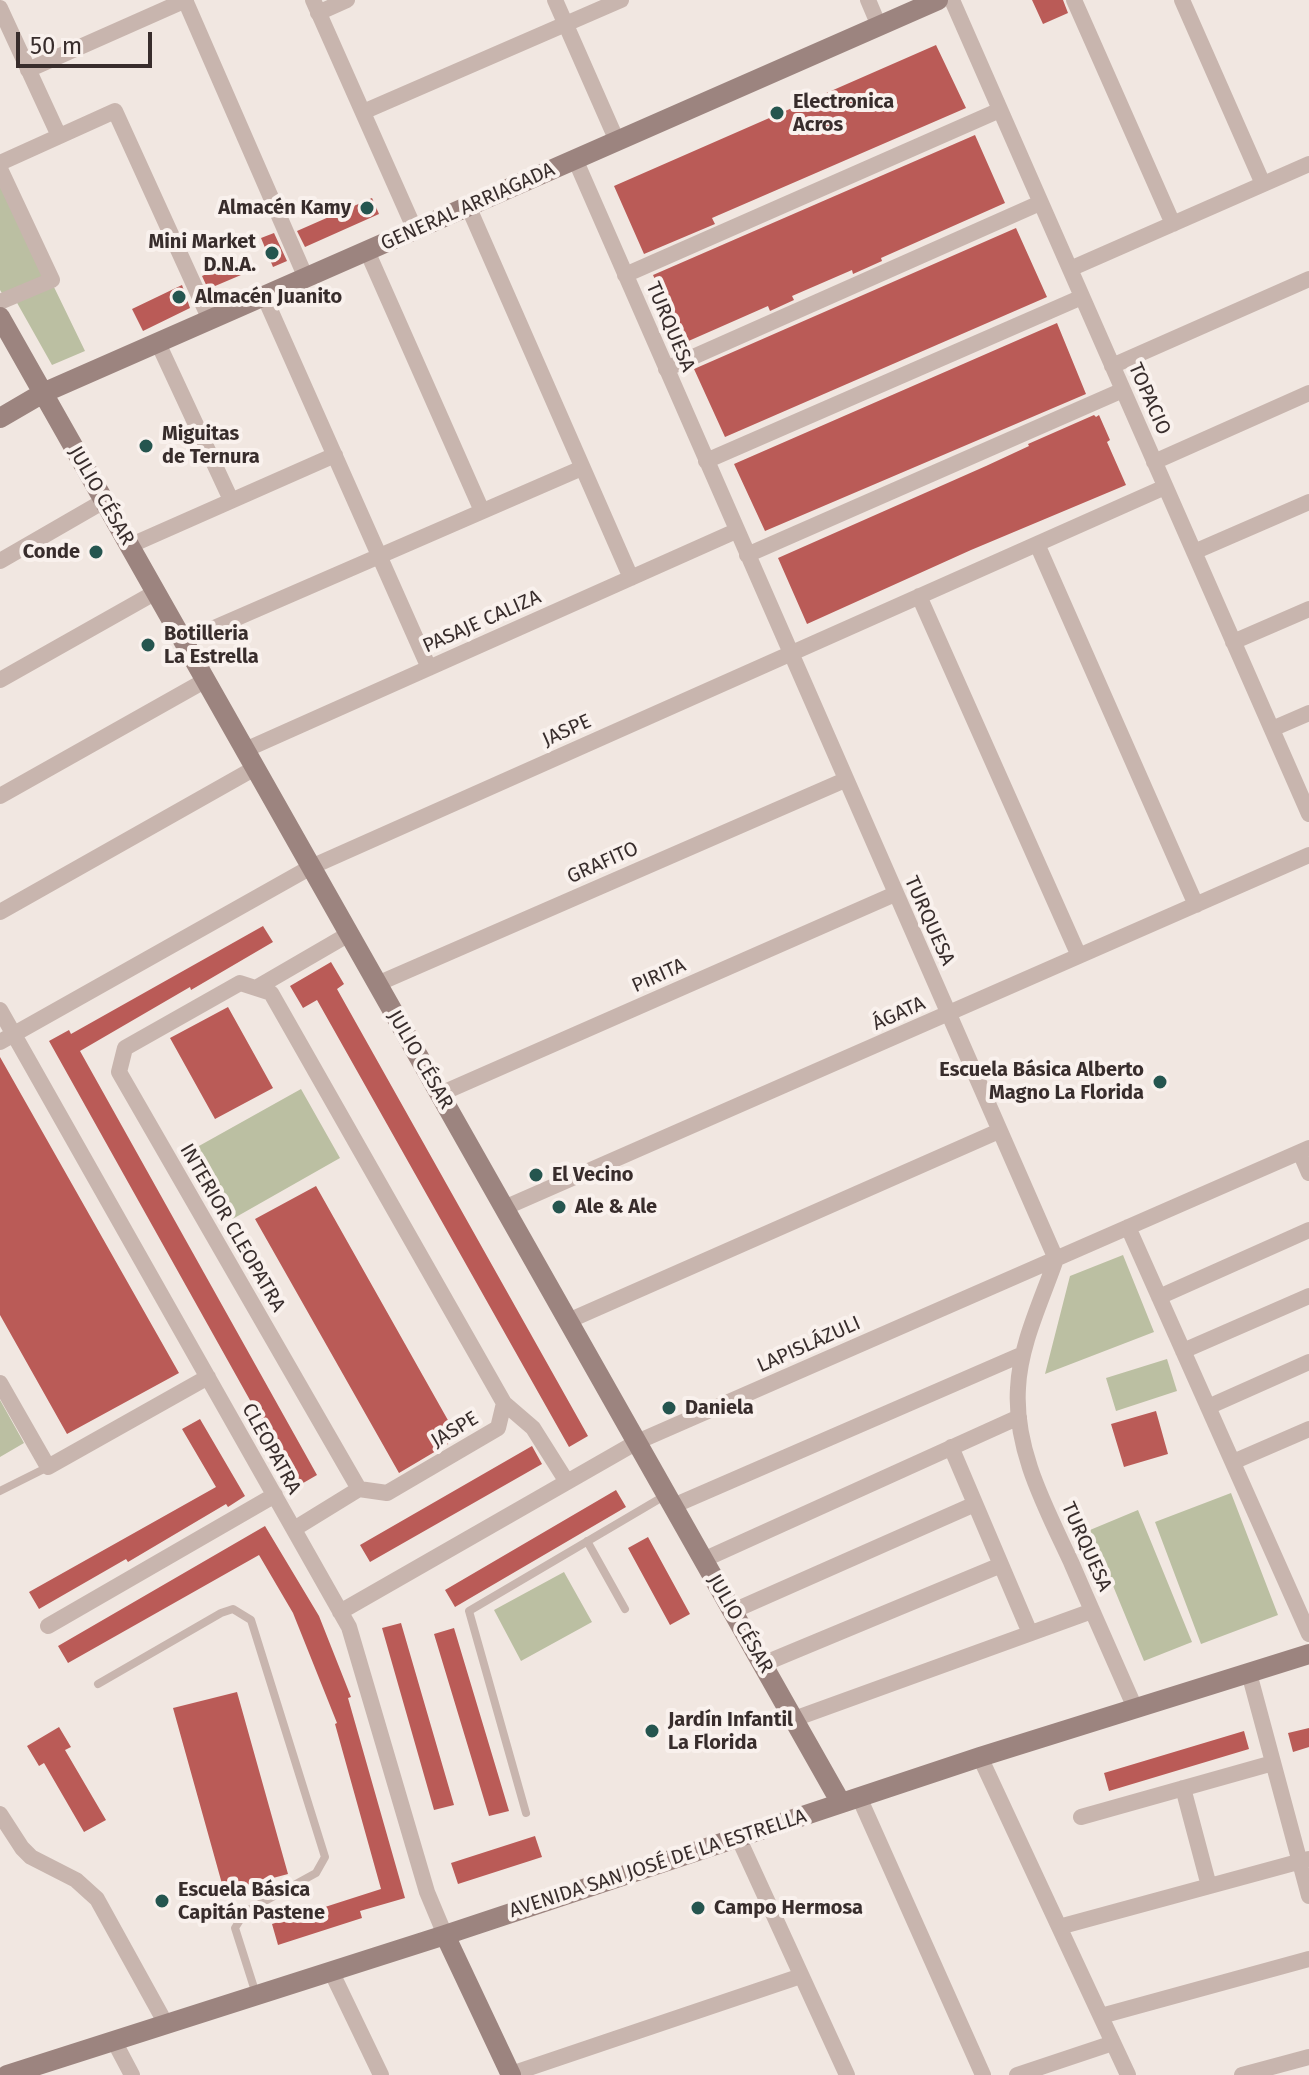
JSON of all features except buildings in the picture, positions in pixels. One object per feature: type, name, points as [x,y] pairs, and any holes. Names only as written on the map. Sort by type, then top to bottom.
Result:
[{"type":"street","points":[[28,70],[186,0],[306,278]]},
{"type":"street","points":[[347,0],[315,6],[415,230]]},
{"type":"street","points":[[555,0],[617,141]]},
{"type":"street","points":[[363,112],[621,0]]},
{"type":"street","points":[[868,0],[879,26]]},
{"type":"street","name":"GENERAL ARRIAGADA","points":[[0,418],[43,393],[938,0]]},
{"type":"street","name":"TOPACIO","points":[[952,0],[1309,814]]},
{"type":"street","points":[[1074,0],[1173,224]]},
{"type":"street","points":[[1182,0],[1263,184]]},
{"type":"street","points":[[0,8],[59,136]]},
{"type":"street","points":[[625,275],[1000,110]]},
{"type":"street","points":[[0,302],[52,280],[0,166],[115,111],[210,320]]},
{"type":"street","name":"TURQUESA","points":[[575,159],[1056,1259],[1023,1354],[1018,1387],[1019,1417],[1033,1475],[1135,1708]]},
{"type":"street","points":[[1070,269],[1309,164]]},
{"type":"street","points":[[666,369],[1040,203]]},
{"type":"street","points":[[468,206],[631,578]]},
{"type":"street","points":[[367,251],[482,511]]},
{"type":"street","points":[[1112,366],[1309,279]]},
{"type":"street","points":[[264,296],[429,668]]},
{"type":"street","points":[[706,461],[1082,297]]},
{"type":"street","name":"JULIO CÉSAR","points":[[0,317],[794,1719],[850,1800]]},
{"type":"street","points":[[158,343],[231,500]]},
{"type":"street","points":[[747,555],[1123,390]]},
{"type":"street","points":[[1154,462],[1309,393]]},
{"type":"street","points":[[129,546],[335,455]]},
{"type":"street","points":[[184,641],[582,468]]},
{"type":"street","name":"JASPE","points":[[7,1038],[311,867],[1165,487]]},
{"type":"street","points":[[0,561],[104,501]]},
{"type":"street","points":[[1194,552],[1309,502]]},
{"type":"street","name":"PASAJE CALIZA","points":[[0,912],[250,759],[429,668],[736,531]]},
{"type":"street","points":[[1037,544],[1196,905]]},
{"type":"street","points":[[0,680],[156,592]]},
{"type":"street","points":[[919,596],[1079,956]]},
{"type":"street","points":[[1233,642],[1309,609]]},
{"type":"street","points":[[0,796],[206,680]]},
{"type":"street","points":[[1272,729],[1309,713]]},
{"type":"street","name":"GRAFITO","points":[[377,984],[845,780]]},
{"type":"street","name":"ÁGATA","points":[[504,1208],[1309,855]]},
{"type":"street","name":"PIRITA","points":[[440,1094],[895,894]]},
{"type":"street","points":[[256,988],[349,934]]},
{"type":"street","name":"INTERIOR CLEOPATRA","points":[[256,988],[240,983],[125,1048],[119,1072],[359,1489]]},
{"type":"street","points":[[256,988],[271,993],[504,1403],[533,1428],[567,1482]]},
{"type":"street","name":"CLEOPATRA","points":[[0,1010],[7,1038],[208,1377],[340,1612],[355,1645],[427,1892],[445,1935]]},
{"type":"street","points":[[568,1321],[999,1131]]},
{"type":"street","points":[[1304,1150],[1309,1173]]},
{"type":"street","name":"LAPISLÁZULI","points":[[340,1612],[637,1442],[1304,1150]]},
{"type":"street","points":[[1128,1227],[1309,1634]]},
{"type":"street","points":[[1159,1297],[1309,1230]]},
{"type":"street","points":[[1183,1351],[1309,1296]]},
{"type":"street","points":[[670,1500],[1023,1354]]},
{"type":"street","points":[[1208,1407],[1309,1362]]},
{"type":"street","points":[[0,1383],[48,1467],[208,1377]]},
{"type":"street","name":"JASPE","points":[[359,1489],[387,1493],[498,1428],[504,1403]]},
{"type":"street","points":[[703,1560],[1019,1417]]},
{"type":"street","points":[[1233,1462],[1309,1429]]},
{"type":"street","points":[[951,1447],[1030,1633]]},
{"type":"street","points":[[294,1529],[359,1489]]},
{"type":"street","points":[[48,1626],[275,1495]]},
{"type":"street","points":[[733,1611],[975,1504]]},
{"type":"street","points":[[763,1664],[1001,1565]]},
{"type":"street","points":[[794,1719],[1092,1611]]},
{"type":"street","name":"AVENIDA SAN JOSÉ DE LA ESTRELLA","points":[[12,2074],[445,1935],[980,1757],[1309,1654]]},
{"type":"street","points":[[1249,1673],[1304,1861],[1309,1896]]},
{"type":"street","points":[[980,1757],[1128,2075]]},
{"type":"street","points":[[1081,1817],[1273,1763]]},
{"type":"street","points":[[1183,1788],[1209,1886]]},
{"type":"street","points":[[850,1800],[983,2075]]},
{"type":"street","points":[[0,1814],[7,1842],[76,1880],[97,1899],[166,2024]]},
{"type":"street","points":[[738,1837],[847,2075]]},
{"type":"street","points":[[1059,1927],[1304,1861]]},
{"type":"street","points":[[445,1935],[511,2075],[801,1976]]},
{"type":"street","points":[[1101,2016],[1309,1959]]},
{"type":"street","points":[[331,1971],[381,2075]]},
{"type":"street","points":[[114,2041],[132,2075]]},
{"type":"street","points":[[1017,2075],[1113,2043]]},
{"type":"street","points":[[1242,2075],[1309,2057]]},
{"type":"lane","points":[[0,1491],[48,1467]]},
{"type":"lane","points":[[526,1813],[469,1611],[587,1541],[670,1500]]},
{"type":"lane","points":[[587,1541],[625,1609]]},
{"type":"lane","points":[[98,1684],[221,1613],[233,1609],[251,1620],[325,1857],[316,1873],[245,1912],[235,1928],[257,1995]]},
{"type":"green space","points":[[0,182],[45,277],[3,295],[0,290]]},
{"type":"green space","points":[[53,285],[85,351],[52,365],[16,301]]},
{"type":"green space","points":[[301,1089],[340,1158],[229,1221],[190,1151]]},
{"type":"green space","points":[[1123,1255],[1154,1332],[1045,1374],[1070,1276]]},
{"type":"green space","points":[[1167,1359],[1177,1391],[1116,1411],[1106,1378]]},
{"type":"green space","points":[[0,1400],[24,1443],[0,1457]]},
{"type":"green space","points":[[1231,1493],[1278,1615],[1201,1644],[1155,1522]]},
{"type":"green space","points":[[1138,1510],[1192,1642],[1144,1661],[1090,1530]]},
{"type":"green space","points":[[564,1572],[592,1622],[521,1661],[494,1610]]},
{"type":"place","name":"Electronica Acros","points":[[777,113]]},
{"type":"place","name":"Almacén Kamy","points":[[367,208]]},
{"type":"place","name":"Mini Market D.N.A.","points":[[272,253]]},
{"type":"place","name":"Almacén Juanito","points":[[179,297]]},
{"type":"place","name":"Miguitas de Ternura","points":[[146,446]]},
{"type":"place","name":"Conde","points":[[96,552]]},
{"type":"place","name":"Botilleria La Estrella","points":[[148,645]]},
{"type":"place","name":"Escuela Básica Alberto Magno La Florida","points":[[1160,1082]]},
{"type":"place","name":"El Vecino","points":[[536,1175]]},
{"type":"place","name":"Ale & Ale","points":[[559,1207]]},
{"type":"place","name":"Daniela","points":[[669,1408]]},
{"type":"place","name":"Jardín Infantil La Florida","points":[[652,1731]]},
{"type":"place","name":"Escuela Básica Capitán Pastene","points":[[162,1901]]},
{"type":"place","name":"Campo Hermosa","points":[[698,1908]]}]
